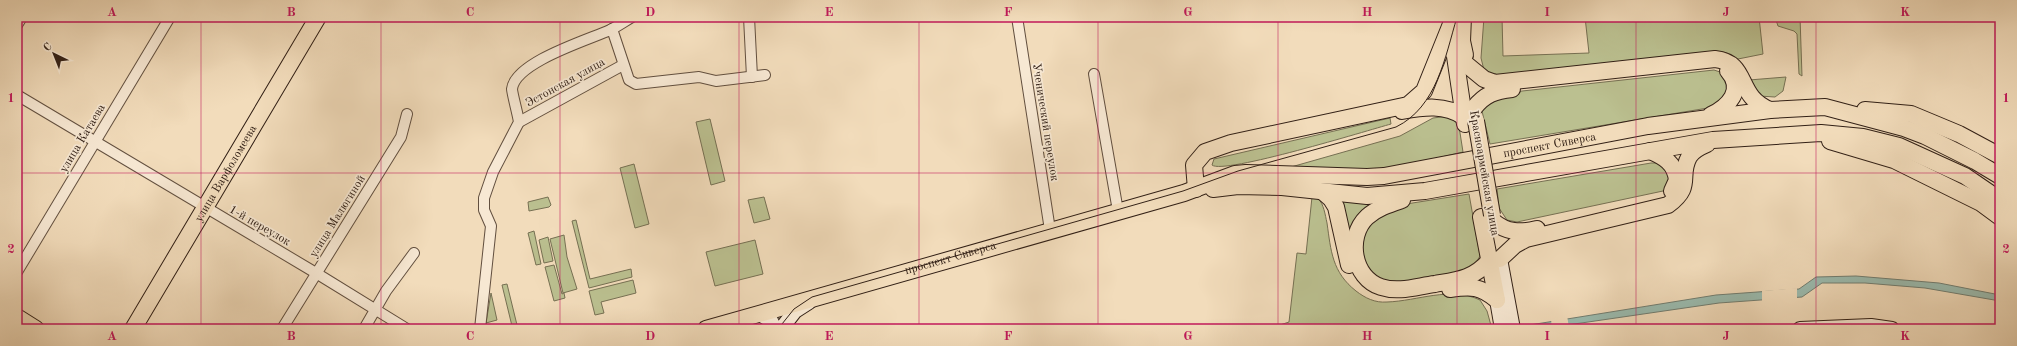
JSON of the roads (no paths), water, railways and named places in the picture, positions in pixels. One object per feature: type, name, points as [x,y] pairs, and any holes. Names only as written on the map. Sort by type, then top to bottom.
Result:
[{"type":"main road","name":"улица Варфоломеева","points":[[133,329],[318,17]]},
{"type":"main road","name":"Красноармейская улица","points":[[1455,19],[1462,41],[1467,65],[1470,118]]},
{"type":"main road","name":"Красноармейская улица","points":[[1455,19],[1452,42],[1470,118],[1489,218],[1502,305],[1502,329]]},
{"type":"main road","points":[[1196,189],[1193,171],[1197,160],[1205,152],[1231,143],[1408,105],[1424,91],[1455,19]]},
{"type":"main road","points":[[1467,65],[1484,79],[1495,83],[1715,59],[1725,60],[1737,70],[1743,86],[1752,99],[1761,107],[1770,110]]},
{"type":"main road","points":[[1218,148],[1232,147],[1421,108],[1444,108],[1470,118],[1480,99],[1489,93],[1499,90],[1711,65],[1725,68],[1730,73],[1734,86],[1733,94],[1729,104],[1706,117]]},
{"type":"main road","name":"проспект Сиверса","points":[[717,328],[760,314],[1196,189],[1235,174],[1246,173],[1367,177],[1384,176],[1648,126],[1706,117],[1770,110],[1825,108],[1904,128],[1952,148],[2000,176]]},
{"type":"main road","points":[[1825,108],[1910,114],[1959,134],[2000,156]]},
{"type":"main road","name":"проспект Сиверса","points":[[1196,189],[1253,186],[1367,196],[1426,191],[1713,140],[1820,133],[1863,137],[1899,146],[1965,176],[2000,200]]},
{"type":"main road","points":[[1783,135],[1827,140],[1894,160],[1958,190],[1981,203],[2000,217]]},
{"type":"main road","points":[[1426,191],[1382,206],[1367,217],[1354,240],[1354,250],[1362,274],[1374,284],[1398,290],[1459,280],[1476,274],[1515,245],[1526,239],[1668,205],[1676,199],[1682,191],[1689,156],[1695,150],[1713,140]]},
{"type":"main road","points":[[1489,218],[1505,229],[1523,232],[1664,198],[1671,192],[1676,176],[1671,164],[1663,157],[1650,151]]},
{"type":"main road","points":[[1322,192],[1331,199],[1336,207],[1344,250],[1350,270],[1357,279],[1370,290],[1401,298],[1475,287],[1485,290],[1502,305]]},
{"type":"main road","points":[[781,329],[795,311],[813,300]]},
{"type":"main road","name":"Красноармейская улица","points":[[1502,305],[1513,329]]},
{"type":"main road","points":[[760,314],[771,322],[775,329]]},
{"type":"main road","points":[[17,317],[36,329]]},
{"type":"main road","points":[[1801,329],[1871,326],[1892,329]]},
{"type":"street","points":[[17,25],[22,17]]},
{"type":"street","name":"улица Катаева","points":[[17,272],[170,17]]},
{"type":"street","points":[[480,329],[491,226],[484,210],[484,198],[493,172],[519,122],[512,90],[516,80],[523,72],[543,58],[612,29],[632,17]]},
{"type":"street","points":[[749,17],[752,77]]},
{"type":"street","name":"Ученический переулок","points":[[1017,17],[1050,230]]},
{"type":"street","name":"Эстонская улица","points":[[612,29],[623,65],[630,81],[636,84],[699,77],[716,81],[765,75]]},
{"type":"street","name":"Эстонская улица","points":[[519,122],[623,65]]},
{"type":"street","points":[[1094,74],[1118,212]]},
{"type":"street","name":"1-й переулок","points":[[17,95],[96,141],[204,208],[377,309],[407,329]]},
{"type":"street","name":"улица Малюгиной","points":[[282,329],[401,137],[406,114]]},
{"type":"street","points":[[364,329],[377,309],[386,291],[414,253]]},
{"type":"water","points":[[1856,276],[1939,283],[2000,295],[2000,301],[1925,288],[1865,283],[1822,283],[1802,297],[1719,303],[1540,329],[1505,329],[1716,295],[1799,289],[1816,277]]},
{"type":"tram line","points":[[778,329],[794,309],[812,297],[1183,191],[1238,171],[1396,127],[1410,118],[1421,107],[1430,94],[1443,64],[1457,17]]}]
